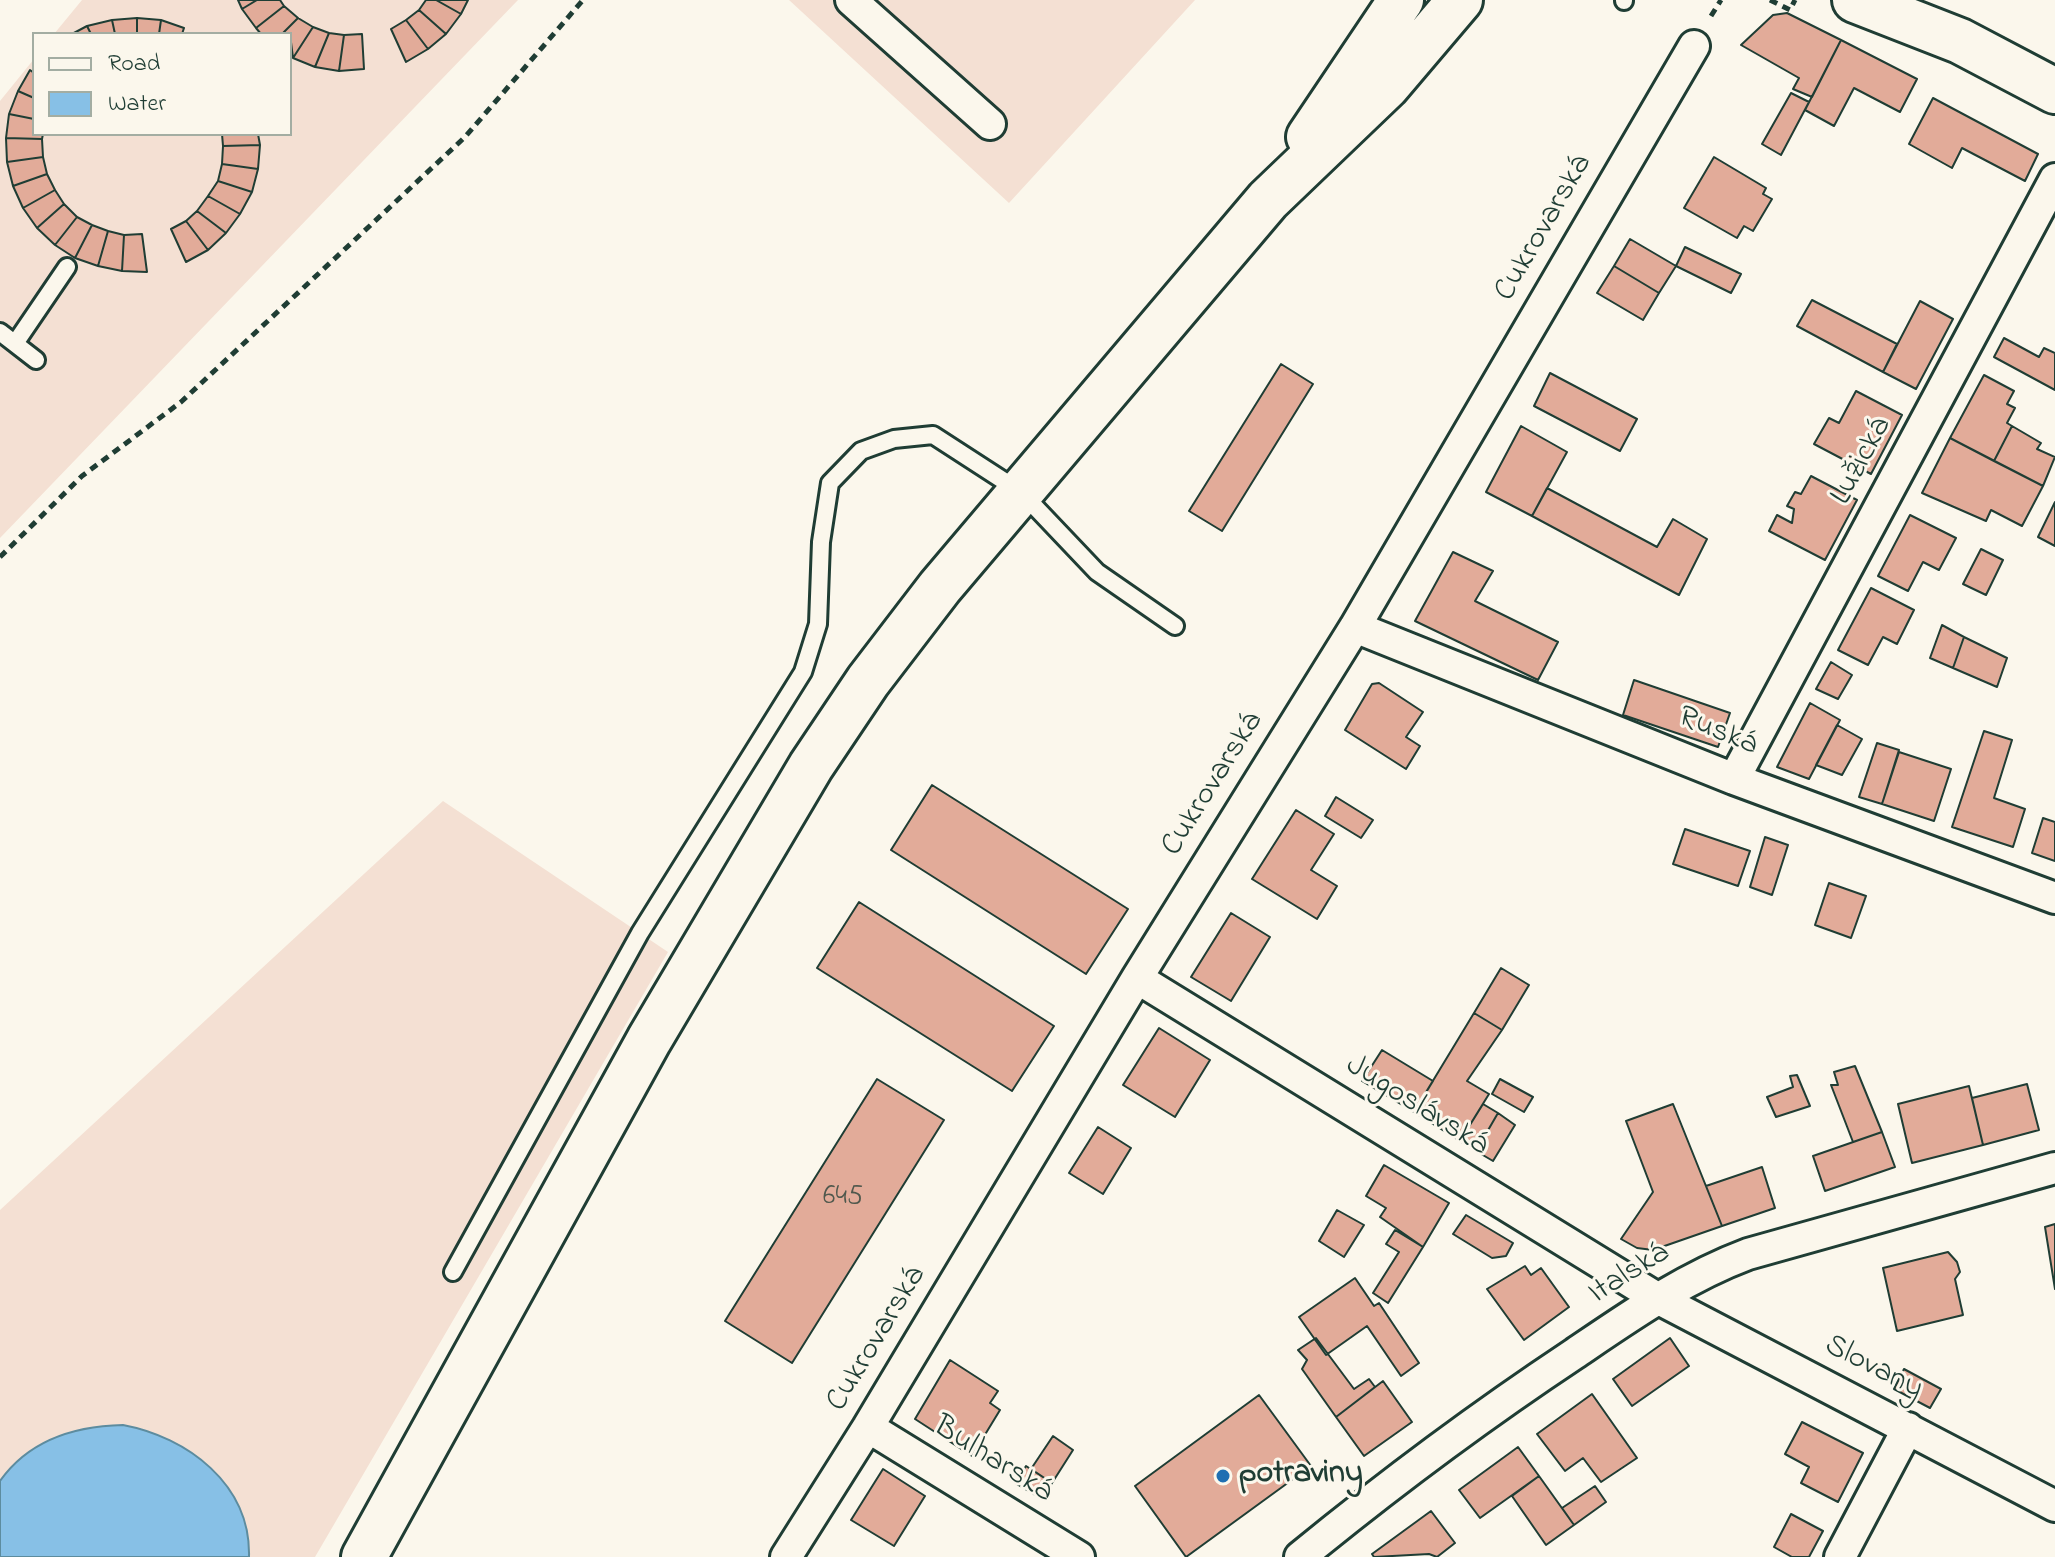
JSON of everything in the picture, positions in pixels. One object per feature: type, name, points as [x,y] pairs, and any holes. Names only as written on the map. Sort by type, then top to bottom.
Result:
[{"type":"main road","points":[[1268,200],[1401,0]]},
{"type":"main road","points":[[364,1557],[649,1040],[811,766],[868,681],[922,611],[1268,200],[1387,86],[1460,0]]},
{"type":"main road","points":[[1855,0],[1960,41],[2055,91]]},
{"type":"main road","points":[[1904,0],[1960,41]]},
{"type":"street","points":[[851,0],[990,124]]},
{"type":"street","name":"Cukrovarská","points":[[786,1557],[868,1427],[1137,978],[1355,627],[1694,46]]},
{"type":"street","name":"Lužická","points":[[1734,779],[2055,179]]},
{"type":"street","name":"Ruská","points":[[1355,627],[1734,779],[2055,898]]},
{"type":"street","name":"Jugoslávská","points":[[1137,978],[1657,1298]]},
{"type":"street","name":"Italská","points":[[1300,1557],[1510,1397],[1657,1298],[1713,1268],[1748,1254],[2055,1168]]},
{"type":"street","name":"Slovany","points":[[1657,1298],[2055,1506]]},
{"type":"street","name":"Bulharská","points":[[868,1427],[1079,1557]]},
{"type":"street","points":[[1840,1557],[1908,1428]]},
{"type":"lane","points":[[16,342],[67,267]]},
{"type":"lane","points":[[0,332],[36,360]]},
{"type":"lane","points":[[453,1272],[640,933],[803,672],[818,624],[821,542],[830,483],[861,451],[894,439],[933,435],[1021,492],[1097,572],[1175,626]]},
{"type":"path","points":[[0,557],[82,476],[181,402],[465,137],[583,0]]},
{"type":"path","points":[[1770,0],[1790,10],[1795,0]]},
{"type":"shaded area","points":[[82,0],[518,0],[0,538],[0,101],[32,61],[32,136],[292,136],[292,32],[56,32]]},
{"type":"shaded area","points":[[789,0],[1195,0],[1009,203]]},
{"type":"shaded area","points":[[443,801],[668,952],[315,1557],[0,1557],[0,1210]]},
{"type":"water","points":[[123,1425],[170,1440],[211,1468],[227,1486],[239,1507],[247,1531],[249,1557],[0,1557],[0,1481],[12,1467],[25,1455],[54,1438],[88,1428]]},
{"type":"building","points":[[238,0],[257,0],[242,9]]},
{"type":"building","points":[[257,0],[280,0],[284,6],[256,28],[242,9]]},
{"type":"building","points":[[426,0],[436,0],[461,14],[446,34],[419,10]]},
{"type":"building","points":[[436,0],[468,0],[461,14]]},
{"type":"building","points":[[284,6],[298,18],[284,32],[259,32],[256,28]]},
{"type":"building","points":[[419,10],[446,34],[428,49],[406,20]]},
{"type":"building","points":[[1787,13],[1841,40],[1812,97],[1793,89],[1799,78],[1741,45],[1773,15]]},
{"type":"building","points":[[137,18],[137,32],[115,32],[112,20]]},
{"type":"building","points":[[137,18],[161,20],[159,32],[137,32]]},
{"type":"building","points":[[298,18],[313,27],[293,58],[292,32],[284,32]]},
{"type":"building","points":[[112,20],[115,32],[90,32],[87,26]]},
{"type":"building","points":[[161,20],[184,28],[183,32],[159,32]]},
{"type":"building","points":[[406,20],[428,49],[406,62],[391,29]]},
{"type":"building","points":[[87,26],[90,32],[76,32]]},
{"type":"building","points":[[313,27],[329,33],[315,67],[293,58]]},
{"type":"building","points":[[329,33],[344,35],[339,71],[315,67]]},
{"type":"building","points":[[362,34],[364,69],[339,71],[344,35]]},
{"type":"building","points":[[1841,40],[1917,79],[1900,112],[1854,88],[1834,126],[1805,110]]},
{"type":"building","points":[[30,70],[32,97],[18,91]]},
{"type":"building","points":[[18,91],[32,97],[32,119],[9,114]]},
{"type":"building","points":[[1791,93],[1809,102],[1781,155],[1762,144]]},
{"type":"building","points":[[1933,98],[2038,154],[2025,181],[1962,148],[1952,168],[1909,144]]},
{"type":"building","points":[[9,114],[32,119],[32,136],[43,136],[42,139],[6,138]]},
{"type":"building","points":[[222,136],[258,136],[260,145],[223,146]]},
{"type":"building","points":[[6,138],[42,139],[43,157],[7,162]]},
{"type":"building","points":[[260,145],[258,169],[222,164],[223,146]]},
{"type":"building","points":[[43,157],[47,174],[13,186],[7,162]]},
{"type":"building","points":[[1714,157],[1766,188],[1763,194],[1772,199],[1753,231],[1744,226],[1737,238],[1684,208]]},
{"type":"building","points":[[222,164],[258,169],[252,192],[218,181]]},
{"type":"building","points":[[47,174],[55,190],[23,208],[13,186]]},
{"type":"building","points":[[218,181],[252,192],[240,214],[208,196]]},
{"type":"building","points":[[55,190],[64,204],[37,228],[23,208]]},
{"type":"building","points":[[208,196],[240,214],[226,233],[197,211]]},
{"type":"building","points":[[64,204],[77,217],[55,245],[37,228]]},
{"type":"building","points":[[197,211],[226,233],[208,250],[186,221]]},
{"type":"building","points":[[77,217],[92,225],[75,258],[55,245]]},
{"type":"building","points":[[186,221],[208,250],[186,262],[171,229]]},
{"type":"building","points":[[92,225],[108,231],[98,266],[75,258]]},
{"type":"building","points":[[108,231],[124,235],[122,271],[98,266]]},
{"type":"building","points":[[142,234],[147,272],[122,271],[124,235]]},
{"type":"building","points":[[1630,239],[1676,266],[1659,293],[1614,266]]},
{"type":"building","points":[[1685,247],[1741,274],[1731,293],[1676,266]]},
{"type":"building","points":[[1614,266],[1659,293],[1643,320],[1597,293]]},
{"type":"building","points":[[1812,300],[1897,344],[1883,372],[1797,326]]},
{"type":"building","points":[[1920,301],[1953,319],[1916,389],[1883,372]]},
{"type":"building","points":[[2004,338],[2039,357],[2044,348],[2055,353],[2055,390],[1994,357]]},
{"type":"building","points":[[1281,364],[1313,384],[1222,531],[1189,511]]},
{"type":"building","points":[[1550,373],[1637,419],[1620,451],[1534,406]]},
{"type":"building","points":[[1984,375],[2014,391],[2007,404],[2015,408],[2007,423],[2012,426],[1994,461],[1950,438]]},
{"type":"building","points":[[1856,391],[1902,415],[1871,474],[1814,444],[1829,418],[1839,423]]},
{"type":"building","points":[[1521,426],[1567,452],[1532,516],[1486,492]]},
{"type":"building","points":[[2012,426],[2041,443],[2037,449],[2055,457],[2043,486],[1994,461]]},
{"type":"building","points":[[1950,438],[2043,486],[2022,526],[1991,510],[1986,521],[1922,493]]},
{"type":"building","points":[[1811,476],[1857,500],[1825,560],[1769,531],[1777,515],[1792,523],[1794,509],[1787,506],[1795,492],[1801,494]]},
{"type":"building","points":[[1547,488],[1657,547],[1673,519],[1707,539],[1679,595],[1532,516]]},
{"type":"building","points":[[2055,502],[2055,546],[2038,537]]},
{"type":"building","points":[[1910,515],[1956,538],[1939,570],[1923,562],[1908,591],[1878,576]]},
{"type":"building","points":[[1981,549],[2003,560],[1986,595],[1963,584]]},
{"type":"building","points":[[1453,552],[1493,571],[1475,601],[1558,642],[1538,680],[1415,621]]},
{"type":"building","points":[[1871,588],[1914,610],[1897,644],[1883,637],[1868,665],[1838,650]]},
{"type":"building","points":[[1942,625],[1964,637],[1953,668],[1930,658]]},
{"type":"building","points":[[1964,637],[2007,658],[1997,687],[1953,668]]},
{"type":"building","points":[[1831,662],[1852,675],[1838,699],[1816,689]]},
{"type":"building","points":[[1634,680],[1730,713],[1718,747],[1623,715]]},
{"type":"building","points":[[1379,683],[1423,712],[1406,737],[1420,746],[1406,769],[1345,730],[1372,684]]},
{"type":"building","points":[[1810,703],[1840,720],[1809,779],[1777,767]]},
{"type":"building","points":[[1837,725],[1862,739],[1842,775],[1816,765]]},
{"type":"building","points":[[1984,731],[2012,740],[1994,798],[2025,809],[2013,847],[1952,827]]},
{"type":"building","points":[[1877,743],[1899,750],[1882,804],[1859,797]]},
{"type":"building","points":[[1899,752],[1951,769],[1934,821],[1882,804]]},
{"type":"building","points":[[932,785],[1128,909],[1086,974],[891,850]]},
{"type":"building","points":[[1336,797],[1373,820],[1361,838],[1325,816]]},
{"type":"building","points":[[1296,810],[1334,834],[1311,870],[1337,886],[1317,919],[1252,879]]},
{"type":"building","points":[[2043,818],[2055,822],[2055,861],[2032,853]]},
{"type":"building","points":[[1685,829],[1750,851],[1738,886],[1673,864]]},
{"type":"building","points":[[1765,837],[1788,845],[1772,895],[1750,887]]},
{"type":"building","points":[[1829,883],[1866,896],[1851,938],[1815,925]]},
{"type":"building","points":[[859,902],[1054,1026],[1012,1091],[817,968]]},
{"type":"building","points":[[1231,913],[1270,937],[1231,1001],[1191,977]]},
{"type":"building","points":[[1501,968],[1529,985],[1502,1030],[1474,1013]]},
{"type":"building","points":[[1474,1013],[1502,1030],[1467,1081],[1489,1094],[1460,1141],[1414,1112]]},
{"type":"building","points":[[1159,1028],[1210,1060],[1175,1117],[1123,1085]]},
{"type":"building","points":[[1382,1050],[1433,1081],[1414,1112],[1362,1081]]},
{"type":"building","points":[[1855,1066],[1882,1132],[1853,1142],[1831,1085],[1838,1085],[1834,1072]]},
{"type":"building","points":[[1797,1075],[1810,1106],[1776,1117],[1767,1097],[1793,1087],[1790,1076]]},
{"type":"building","points":[[877,1079],[944,1120],[792,1363],[725,1321]]},
{"type":"building","points":[[1500,1079],[1533,1097],[1524,1112],[1492,1094]]},
{"type":"building","points":[[2027,1084],[2039,1130],[1983,1145],[1972,1098]]},
{"type":"building","points":[[1969,1086],[1983,1145],[1912,1163],[1898,1104]]},
{"type":"building","points":[[1483,1104],[1498,1113],[1476,1151],[1460,1141]]},
{"type":"building","points":[[1673,1104],[1722,1226],[1653,1250],[1637,1248],[1621,1239],[1653,1192],[1626,1121]]},
{"type":"building","points":[[1498,1113],[1515,1125],[1493,1161],[1476,1151]]},
{"type":"building","points":[[1098,1127],[1131,1148],[1103,1194],[1069,1173]]},
{"type":"building","points":[[1882,1132],[1895,1167],[1825,1191],[1813,1156]]},
{"type":"building","points":[[1384,1165],[1449,1203],[1423,1247],[1380,1217],[1386,1208],[1366,1196]]},
{"type":"building","points":[[1762,1167],[1775,1208],[1722,1226],[1706,1186]]},
{"type":"building","points":[[1337,1210],[1364,1225],[1344,1257],[1319,1241]]},
{"type":"building","points":[[1466,1215],[1513,1243],[1506,1256],[1492,1258],[1453,1234]]},
{"type":"building","points":[[2055,1224],[2055,1289],[2045,1227]]},
{"type":"building","points":[[1395,1230],[1423,1247],[1388,1303],[1373,1293],[1399,1252],[1386,1244]]},
{"type":"building","points":[[1948,1252],[1957,1262],[1960,1272],[1955,1279],[1963,1315],[1897,1331],[1883,1268]]},
{"type":"building","points":[[1525,1266],[1531,1275],[1541,1268],[1569,1307],[1524,1340],[1487,1289]]},
{"type":"building","points":[[1355,1278],[1374,1306],[1379,1303],[1419,1363],[1401,1376],[1367,1326],[1326,1355],[1299,1317]]},
{"type":"building","points":[[1316,1338],[1354,1389],[1369,1379],[1375,1387],[1336,1417],[1302,1369],[1307,1360],[1298,1350]]},
{"type":"building","points":[[1670,1338],[1689,1366],[1632,1406],[1613,1379]]},
{"type":"building","points":[[950,1360],[998,1391],[990,1403],[1000,1410],[972,1456],[915,1419]]},
{"type":"building","points":[[1904,1369],[1941,1389],[1930,1408],[1894,1389]]},
{"type":"building","points":[[1383,1381],[1412,1422],[1364,1456],[1336,1417]]},
{"type":"building","points":[[1592,1394],[1637,1458],[1601,1482],[1583,1458],[1565,1471],[1537,1434]]},
{"type":"building","name":"potraviny","points":[[1259,1395],[1311,1466],[1186,1557],[1135,1486]]},
{"type":"building","points":[[1802,1422],[1863,1453],[1838,1502],[1801,1483],[1809,1467],[1785,1454]]},
{"type":"building","points":[[1053,1436],[1073,1450],[1052,1483],[1031,1469]]},
{"type":"building","points":[[1518,1447],[1539,1476],[1480,1518],[1459,1490]]},
{"type":"building","points":[[1026,1466],[1052,1483],[1042,1499],[1015,1483]]},
{"type":"building","points":[[883,1469],[925,1496],[894,1546],[851,1520]]},
{"type":"building","points":[[1539,1476],[1574,1525],[1546,1545],[1512,1496]]},
{"type":"building","points":[[1595,1486],[1606,1502],[1574,1525],[1562,1508]]},
{"type":"building","points":[[1431,1511],[1455,1543],[1437,1557],[1429,1554],[1374,1557],[1372,1554]]},
{"type":"building","points":[[1791,1514],[1823,1531],[1809,1557],[1792,1557],[1774,1547]]},
{"type":"place","name":"potraviny","points":[[1223,1476]]}]
